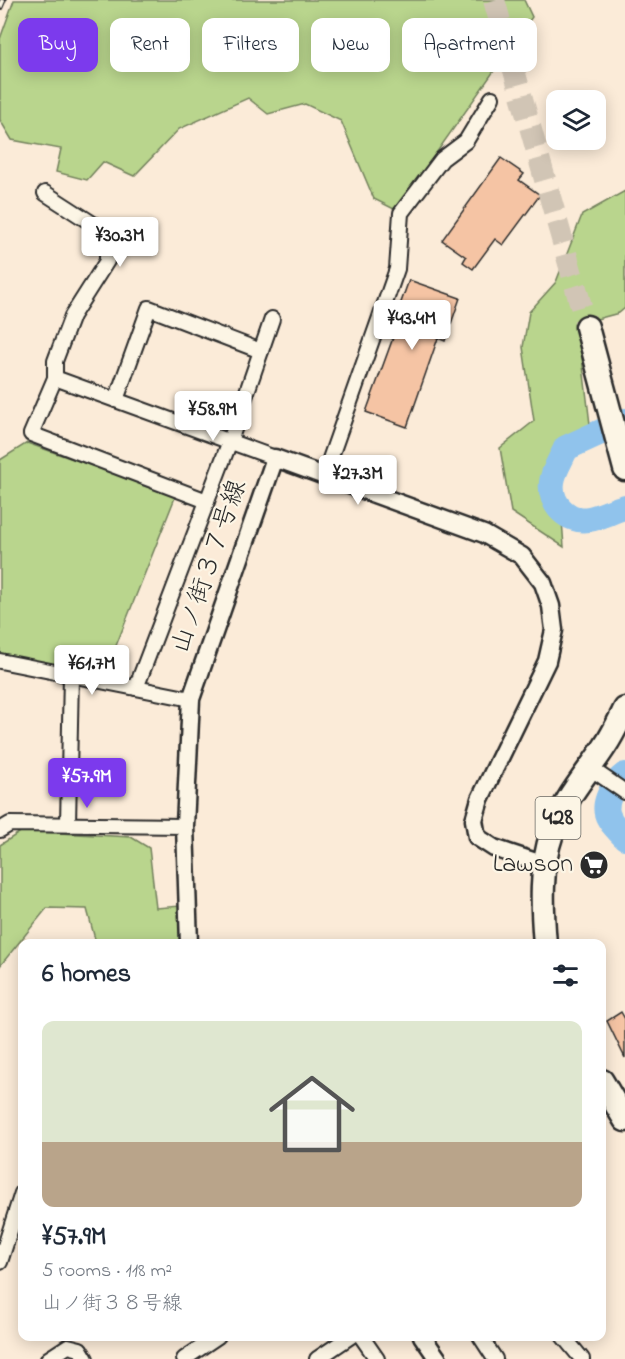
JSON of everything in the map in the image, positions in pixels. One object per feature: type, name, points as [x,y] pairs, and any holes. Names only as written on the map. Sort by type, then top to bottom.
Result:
[{"type":"highway","points":[[587,327],[625,469]]},
{"type":"highway","name":"428","points":[[545,939],[542,912],[545,865],[552,833],[563,807],[596,774],[616,738],[625,708]]},
{"type":"highway","points":[[606,1088],[625,1120]]},
{"type":"street","points":[[324,476],[397,269],[401,213],[442,159],[466,141],[492,98]]},
{"type":"street","points":[[45,193],[93,224],[107,245],[106,261],[72,316],[55,361],[55,378],[31,434],[207,501]]},
{"type":"street","points":[[116,400],[149,308],[261,351]]},
{"type":"street","points":[[136,688],[230,441],[272,319]]},
{"type":"street","name":"山ノ街３７号線","points":[[55,378],[484,534],[522,556],[543,583],[551,606],[554,630],[548,662],[480,799],[474,820],[477,837],[494,848],[545,865]]},
{"type":"street","name":"山ノ街３７号線","points":[[189,939],[184,826],[191,699],[275,458]]},
{"type":"street","points":[[0,661],[191,699]]},
{"type":"street","points":[[68,824],[71,675]]},
{"type":"street","points":[[596,774],[625,792]]},
{"type":"street","points":[[0,830],[10,824],[184,826]]},
{"type":"street","points":[[0,1262],[18,1206]]},
{"type":"street","points":[[184,1359],[211,1341]]},
{"type":"street","points":[[317,1359],[344,1341]]},
{"type":"street","points":[[364,1341],[377,1359]]},
{"type":"street","points":[[425,1341],[438,1359]]},
{"type":"street","points":[[483,1341],[495,1359]]},
{"type":"street","points":[[567,1341],[582,1359]]},
{"type":"street","points":[[48,1359],[68,1346],[80,1349],[86,1359]]},
{"type":"green space","points":[[14,0],[524,0],[532,17],[402,18],[402,72],[493,72],[396,210],[374,199],[341,121],[305,104],[268,114],[248,98],[179,129],[134,176],[103,162],[87,180],[56,172],[61,149],[12,140],[0,120],[0,39]]},
{"type":"green space","points":[[625,191],[625,308],[619,313],[578,324],[592,441],[557,453],[564,547],[511,512],[500,448],[534,421],[523,347],[529,312],[556,282],[582,215]]},
{"type":"green space","points":[[27,443],[176,495],[104,676],[0,654],[0,460]]},
{"type":"green space","points":[[22,831],[131,837],[149,848],[156,908],[181,906],[185,939],[95,939],[87,909],[47,908],[22,939],[18,939],[18,944],[0,966],[0,845]]},
{"type":"building","points":[[501,158],[524,174],[519,180],[540,195],[503,245],[495,239],[473,269],[463,262],[466,257],[442,240]]},
{"type":"building","points":[[409,280],[460,298],[445,341],[438,338],[407,427],[366,412],[398,324],[394,322]]},
{"type":"building","points":[[621,1012],[625,1019],[625,1058],[607,1021]]},
{"type":"waterway","points":[[625,421],[566,448],[552,482],[557,504],[567,515],[574,518],[594,518],[625,507]]},
{"type":"waterway","points":[[625,775],[613,788],[607,807],[610,821],[625,837]]},
{"type":"tunnel","points":[[494,0],[587,327]]},
{"type":"railway","points":[[0,7],[3,0]]},
{"type":"place","name":"Lawson","points":[[594,865]]}]
